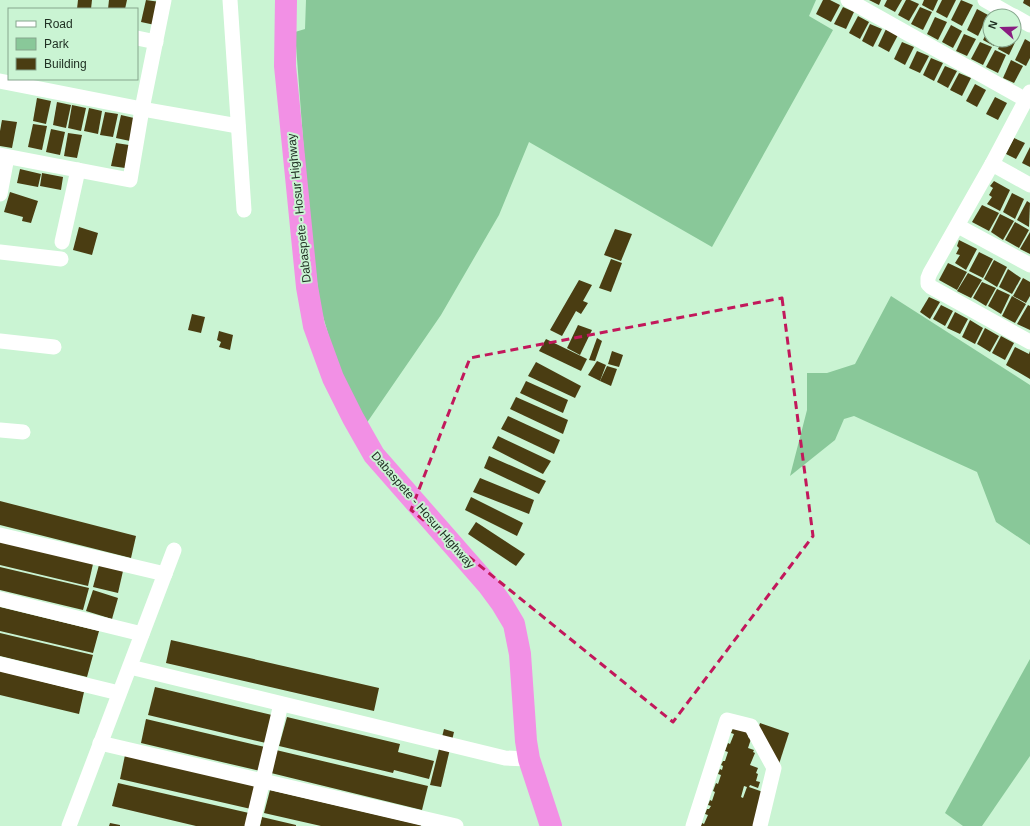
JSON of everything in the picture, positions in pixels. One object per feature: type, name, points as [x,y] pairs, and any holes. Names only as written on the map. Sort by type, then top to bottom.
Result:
[{"type":"highway","name":"Dabaspete - Hosur Highway","points":[[286,0],[285,66],[307,287],[314,326],[332,378],[374,455],[488,585],[514,624],[520,654],[526,741],[529,759],[551,826]]},
{"type":"street","points":[[0,194],[4,156],[130,180],[142,109],[164,0]]},
{"type":"street","points":[[230,0],[244,210]]},
{"type":"street","points":[[848,0],[1028,96],[958,226],[930,273],[928,284],[1030,342]]},
{"type":"street","points":[[985,0],[1000,8]]},
{"type":"street","points":[[138,38],[156,42]]},
{"type":"street","points":[[0,81],[238,126]]},
{"type":"street","points":[[992,164],[1030,185]]},
{"type":"street","points":[[62,242],[78,170]]},
{"type":"street","points":[[958,226],[1030,265]]},
{"type":"street","points":[[0,252],[61,259]]},
{"type":"street","points":[[0,341],[54,347]]},
{"type":"street","points":[[0,430],[23,432]]},
{"type":"street","points":[[0,535],[165,574]]},
{"type":"street","points":[[69,826],[174,550]]},
{"type":"street","points":[[0,599],[142,634]]},
{"type":"street","points":[[0,664],[120,693]]},
{"type":"street","points":[[130,667],[505,758],[529,759]]},
{"type":"street","points":[[252,826],[282,704]]},
{"type":"street","points":[[693,826],[727,720],[751,726],[774,768],[760,826]]},
{"type":"street","points":[[100,743],[456,826]]},
{"type":"highlighted area","points":[[782,298],[813,536],[673,722],[411,510],[470,358]]},
{"type":"green space","points":[[306,0],[816,0],[809,16],[833,30],[712,247],[529,142],[499,215],[441,315],[366,424],[336,361],[320,306],[308,206],[295,32],[305,29]]},
{"type":"green space","points":[[891,296],[1030,385],[1030,545],[996,522],[977,472],[854,416],[844,419],[835,440],[790,476],[807,410],[807,373],[827,373],[855,364]]},
{"type":"green space","points":[[1030,659],[1030,756],[982,826],[963,826],[945,813]]},
{"type":"building","points":[[78,0],[92,0],[91,8],[77,8]]},
{"type":"building","points":[[109,0],[127,0],[125,8],[108,8]]},
{"type":"building","points":[[146,0],[160,2],[155,25],[141,22]]},
{"type":"building","points":[[823,0],[830,0],[840,5],[831,22],[816,14]]},
{"type":"building","points":[[869,0],[881,0],[879,5]]},
{"type":"building","points":[[887,0],[902,0],[895,12],[884,6]]},
{"type":"building","points":[[906,0],[919,4],[909,21],[898,15]]},
{"type":"building","points":[[924,0],[938,0],[933,11],[922,5]]},
{"type":"building","points":[[942,0],[956,0],[947,18],[936,12]]},
{"type":"building","points":[[961,0],[973,5],[962,26],[951,20]]},
{"type":"building","points":[[1024,0],[1030,0],[1030,7],[1023,3]]},
{"type":"building","points":[[843,7],[854,12],[846,29],[834,24]]},
{"type":"building","points":[[920,7],[932,12],[923,30],[911,24]]},
{"type":"building","points":[[977,9],[982,12],[982,28],[978,36],[967,30]]},
{"type":"building","points":[[858,16],[869,22],[860,39],[849,33]]},
{"type":"building","points":[[935,17],[947,22],[938,40],[927,34]]},
{"type":"building","points":[[870,24],[882,29],[873,47],[862,41]]},
{"type":"building","points":[[951,25],[962,31],[953,48],[942,42]]},
{"type":"building","points":[[886,29],[898,35],[889,52],[878,46]]},
{"type":"building","points":[[964,34],[976,39],[967,56],[956,51]]},
{"type":"building","points":[[1025,39],[1030,42],[1030,58],[1026,66],[1015,60]]},
{"type":"building","points":[[902,42],[914,47],[905,65],[894,59]]},
{"type":"building","points":[[980,42],[982,43],[982,48],[992,48],[983,65],[971,59]]},
{"type":"building","points":[[998,48],[1012,48],[1009,55]]},
{"type":"building","points":[[995,50],[1006,55],[998,73],[986,67]]},
{"type":"building","points":[[917,51],[929,56],[920,73],[909,68]]},
{"type":"building","points":[[931,58],[943,63],[934,81],[923,75]]},
{"type":"building","points":[[1011,60],[1023,66],[1014,83],[1003,78]]},
{"type":"building","points":[[945,66],[957,71],[948,88],[937,82]]},
{"type":"building","points":[[959,73],[971,78],[962,96],[950,90]]},
{"type":"building","points":[[975,84],[986,90],[977,107],[966,101]]},
{"type":"building","points":[[995,97],[1007,103],[998,120],[986,114]]},
{"type":"building","points":[[37,98],[51,101],[46,124],[33,121]]},
{"type":"building","points":[[57,102],[71,105],[66,128],[53,125]]},
{"type":"building","points":[[72,105],[86,108],[81,131],[68,128]]},
{"type":"building","points":[[89,108],[102,111],[98,134],[84,131]]},
{"type":"building","points":[[105,112],[118,114],[113,137],[100,135]]},
{"type":"building","points":[[121,115],[134,118],[130,141],[116,138]]},
{"type":"building","points":[[2,120],[17,122],[12,148],[0,146]]},
{"type":"building","points":[[33,124],[47,126],[42,150],[28,147]]},
{"type":"building","points":[[51,129],[65,132],[60,155],[46,152]]},
{"type":"building","points":[[68,133],[82,135],[77,158],[64,156]]},
{"type":"building","points":[[1014,138],[1025,143],[1016,159],[1006,154]]},
{"type":"building","points":[[116,143],[129,145],[125,168],[111,166]]},
{"type":"building","points":[[1030,147],[1030,167],[1022,163]]},
{"type":"building","points":[[20,169],[41,174],[38,187],[17,183]]},
{"type":"building","points":[[42,173],[63,177],[61,190],[40,186]]},
{"type":"building","points":[[994,181],[1010,190],[1000,211],[987,204],[992,197],[989,195],[993,188],[990,186]]},
{"type":"building","points":[[10,192],[38,201],[31,223],[22,221],[23,217],[4,212]]},
{"type":"building","points":[[1012,193],[1024,199],[1015,219],[1003,212]]},
{"type":"building","points":[[1027,201],[1030,203],[1029,227],[1017,220]]},
{"type":"building","points":[[982,205],[999,213],[989,231],[972,222]]},
{"type":"building","points":[[1000,214],[1014,221],[1003,240],[991,232]]},
{"type":"building","points":[[1015,222],[1029,230],[1019,248],[1005,240]]},
{"type":"building","points":[[79,227],[98,233],[92,255],[73,250]]},
{"type":"building","points":[[615,229],[632,234],[621,261],[604,255]]},
{"type":"building","points":[[1030,232],[1030,254],[1020,249]]},
{"type":"building","points":[[959,240],[977,249],[966,270],[955,263],[960,255],[956,254],[959,248],[957,246]]},
{"type":"building","points":[[979,252],[993,259],[983,278],[969,271]]},
{"type":"building","points":[[611,259],[622,263],[611,292],[599,288]]},
{"type":"building","points":[[994,260],[1007,267],[997,287],[984,279]]},
{"type":"building","points":[[948,263],[967,272],[957,290],[939,280]]},
{"type":"building","points":[[1008,269],[1021,278],[1012,294],[999,287]]},
{"type":"building","points":[[968,273],[982,280],[971,298],[957,291]]},
{"type":"building","points":[[1023,278],[1030,282],[1030,296],[1026,303],[1013,296]]},
{"type":"building","points":[[579,280],[592,285],[583,301],[588,303],[581,314],[576,311],[562,336],[550,330]]},
{"type":"building","points":[[982,282],[996,288],[986,306],[973,298]]},
{"type":"building","points":[[997,289],[1010,295],[1001,314],[988,306]]},
{"type":"building","points":[[1012,296],[1026,304],[1015,323],[1002,316]]},
{"type":"building","points":[[929,297],[940,302],[930,319],[920,312]]},
{"type":"building","points":[[941,305],[953,311],[945,326],[933,319]]},
{"type":"building","points":[[1028,305],[1030,306],[1030,330],[1017,324]]},
{"type":"building","points":[[955,312],[968,319],[960,334],[947,328]]},
{"type":"building","points":[[192,314],[205,317],[201,333],[188,330]]},
{"type":"building","points":[[970,320],[983,328],[975,344],[962,337]]},
{"type":"building","points":[[578,325],[592,330],[580,355],[567,348]]},
{"type":"building","points":[[985,328],[999,336],[990,352],[977,344]]},
{"type":"building","points":[[219,331],[233,335],[230,350],[219,347],[221,342],[217,340]]},
{"type":"building","points":[[1001,336],[1014,343],[1005,360],[992,353]]},
{"type":"building","points":[[597,338],[602,341],[595,361],[589,360]]},
{"type":"building","points":[[546,339],[587,359],[581,371],[539,351]]},
{"type":"building","points":[[1015,347],[1029,354],[1030,351],[1030,379],[1006,365]]},
{"type":"building","points":[[612,351],[623,355],[619,367],[608,364]]},
{"type":"building","points":[[597,361],[606,365],[600,381],[588,375]]},
{"type":"building","points":[[536,362],[581,386],[575,398],[528,376]]},
{"type":"building","points":[[607,366],[617,369],[611,386],[600,381]]},
{"type":"building","points":[[526,381],[568,400],[563,413],[520,393]]},
{"type":"building","points":[[516,397],[568,420],[563,434],[510,409]]},
{"type":"building","points":[[508,416],[560,440],[554,454],[501,429]]},
{"type":"building","points":[[498,436],[551,461],[543,474],[492,448]]},
{"type":"building","points":[[489,456],[546,481],[539,494],[484,468]]},
{"type":"building","points":[[480,478],[534,500],[529,514],[473,492]]},
{"type":"building","points":[[471,497],[523,523],[517,536],[465,510]]},
{"type":"building","points":[[0,501],[136,536],[131,558],[0,525]]},
{"type":"building","points":[[476,522],[525,554],[516,566],[468,534]]},
{"type":"building","points":[[0,541],[93,564],[88,586],[0,565]]},
{"type":"building","points":[[99,565],[123,571],[118,593],[93,587]]},
{"type":"building","points":[[0,567],[89,588],[83,610],[0,590]]},
{"type":"building","points":[[93,590],[118,598],[112,619],[86,611]]},
{"type":"building","points":[[0,607],[99,631],[93,653],[0,631]]},
{"type":"building","points":[[0,633],[93,655],[87,677],[0,656]]},
{"type":"building","points":[[171,640],[379,688],[374,711],[166,663]]},
{"type":"building","points":[[0,671],[84,692],[79,714],[0,695]]},
{"type":"building","points":[[155,687],[272,715],[266,743],[148,715]]},
{"type":"building","points":[[287,717],[400,744],[398,752],[434,761],[429,779],[394,770],[393,773],[279,746]]},
{"type":"building","points":[[146,719],[265,747],[260,771],[141,743]]},
{"type":"building","points":[[760,723],[789,733],[779,764],[757,732]]},
{"type":"building","points":[[734,726],[750,731],[748,737],[751,739],[748,748],[754,750],[753,752],[755,753],[750,765],[758,768],[756,773],[758,774],[756,781],[760,782],[758,788],[750,785],[749,787],[763,792],[755,826],[701,826],[702,823],[704,824],[708,815],[705,814],[707,809],[711,806],[708,805],[710,800],[712,801],[715,792],[713,791],[716,783],[718,784],[721,775],[718,774],[720,769],[722,770],[723,766],[721,765],[723,761],[725,761],[728,752],[725,751],[734,734],[731,733]],"holes":[[[744,786],[747,787],[743,798],[741,797]]]},
{"type":"building","points":[[444,729],[454,732],[441,787],[430,785]]},
{"type":"building","points":[[276,750],[428,786],[422,810],[271,773]]},
{"type":"building","points":[[125,755],[256,786],[251,809],[120,779]]},
{"type":"building","points":[[118,783],[249,813],[246,826],[196,826],[112,806]]},
{"type":"building","points":[[270,790],[421,826],[321,826],[264,813]]},
{"type":"building","points":[[262,817],[296,825],[296,826],[260,826]]},
{"type":"building","points":[[110,823],[120,825],[120,826],[109,826]]}]
